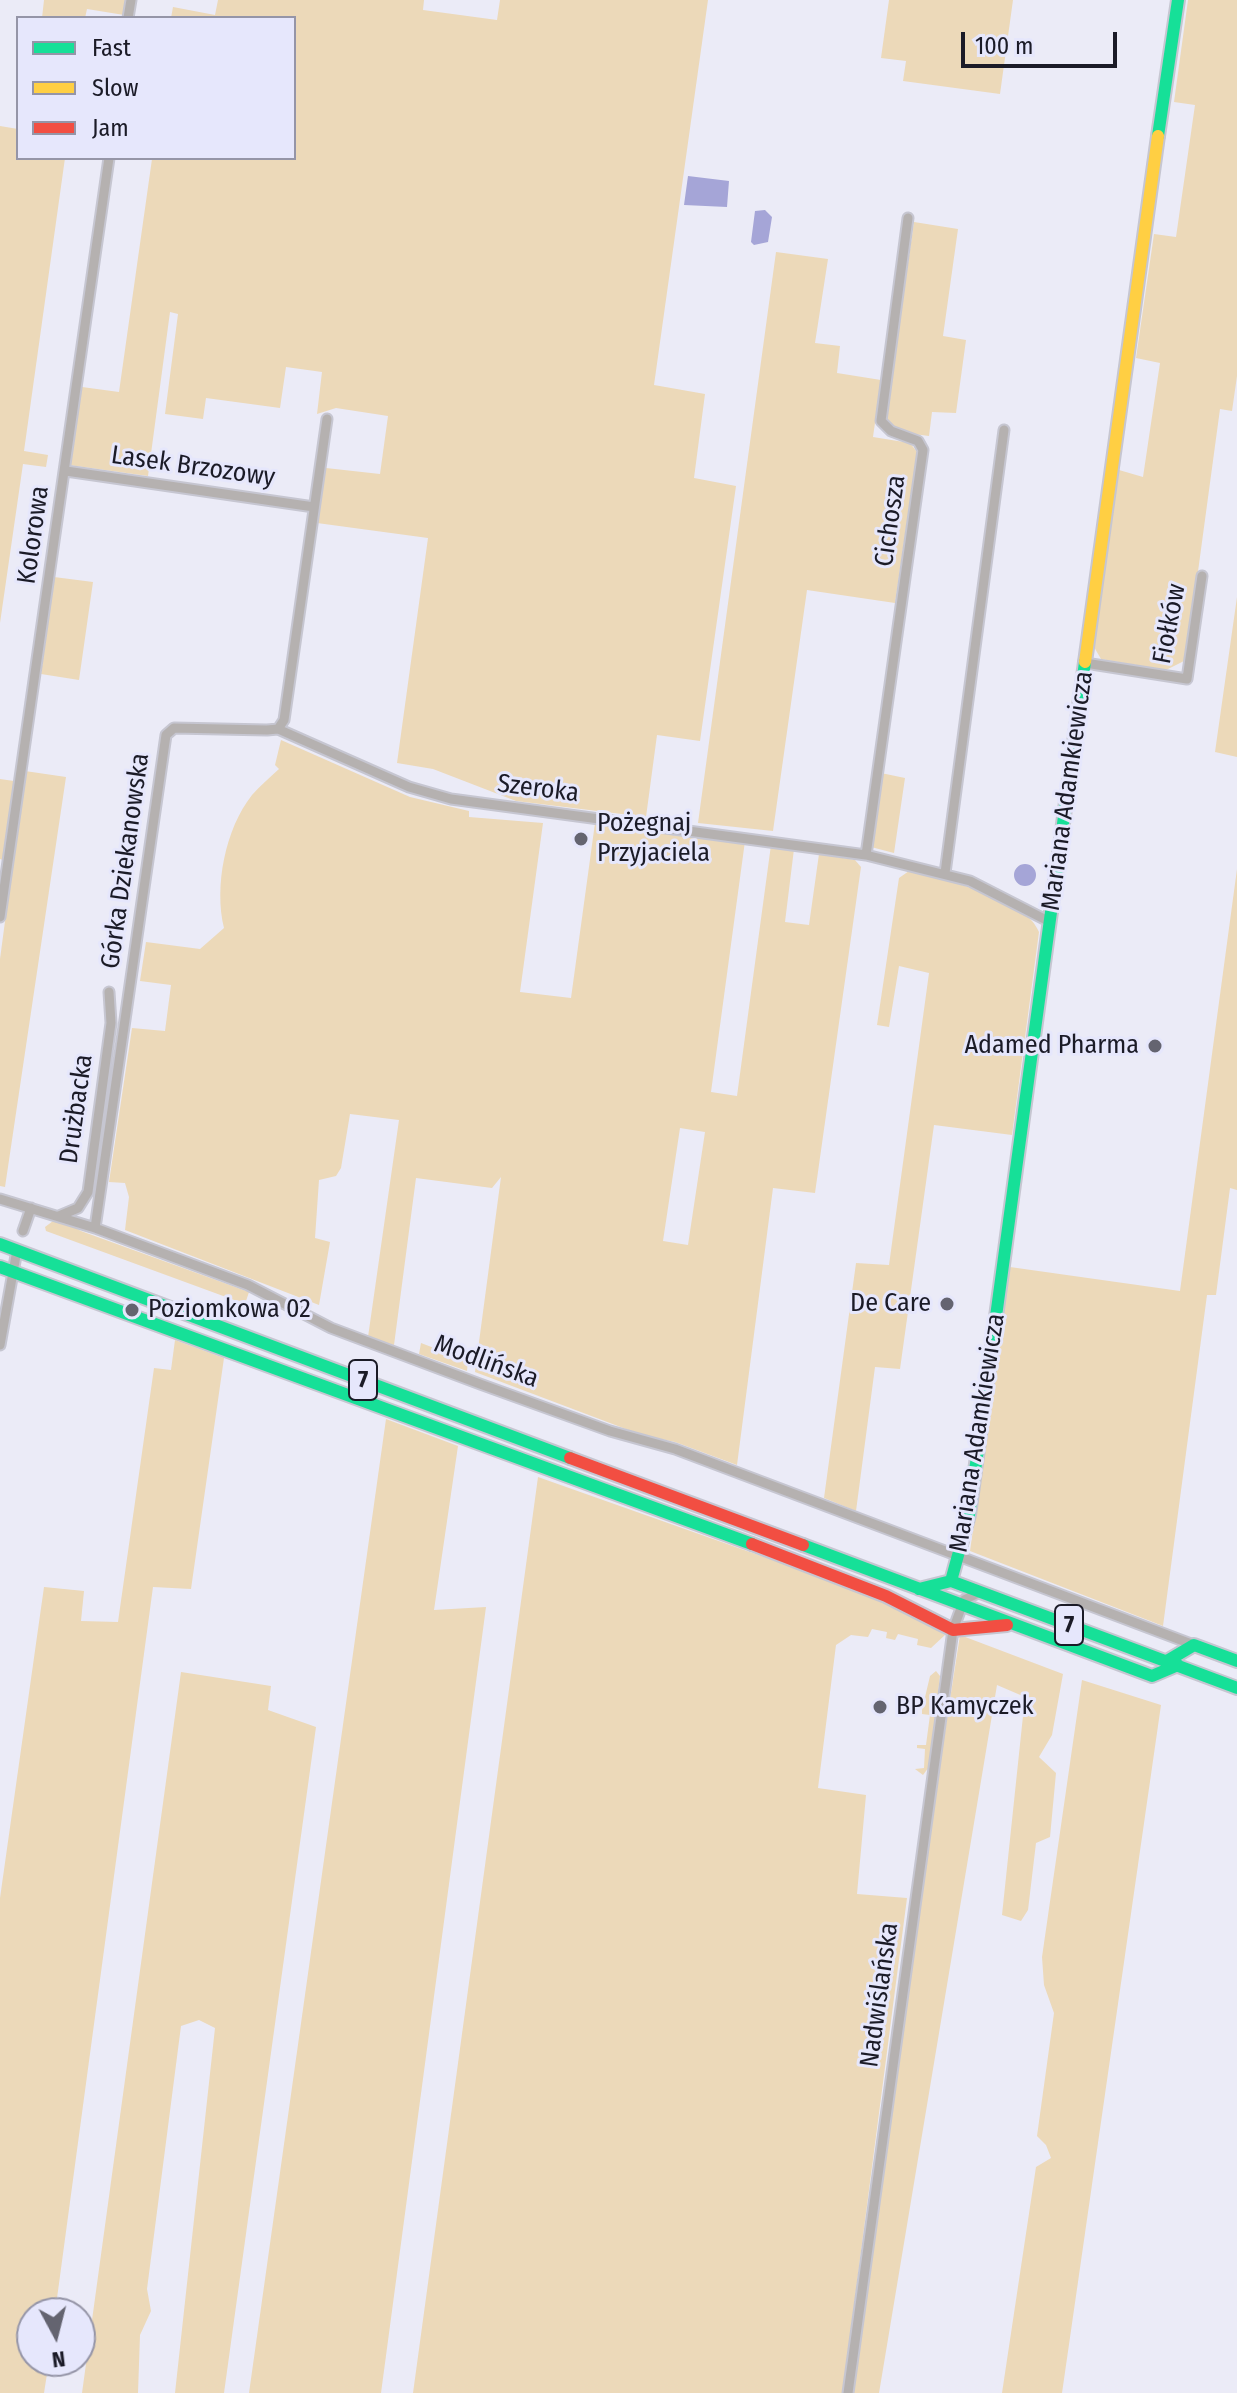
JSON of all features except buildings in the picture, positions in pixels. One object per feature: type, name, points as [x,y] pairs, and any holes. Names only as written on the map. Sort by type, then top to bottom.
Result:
[{"type":"main road","name":"Mariana Adamkiewicza","points":[[951,1581],[969,1515],[1178,0]]},
{"type":"main road","name":"7","points":[[0,1244],[1152,1676],[1168,1661]]},
{"type":"main road","points":[[5,1269],[726,1534],[886,1596],[953,1630],[1012,1624]]},
{"type":"main road","name":"7","points":[[951,1581],[1237,1688]]},
{"type":"main road","points":[[919,1589],[951,1581]]},
{"type":"main road","points":[[1168,1661],[1180,1640]]},
{"type":"main road","points":[[1168,1661],[1194,1645],[1237,1661]]},
{"type":"street","name":"Kolorowa","points":[[0,917],[109,160]]},
{"type":"street","name":"Cichosza","points":[[866,855],[923,450],[918,441],[891,431],[881,421],[908,218]]},
{"type":"street","points":[[278,729],[286,707],[327,419]]},
{"type":"street","points":[[945,873],[1004,430]]},
{"type":"street","name":"Lasek Brzozowy","points":[[66,471],[314,507]]},
{"type":"street","name":"Fiołków","points":[[1085,663],[1187,679],[1202,576]]},
{"type":"street","name":"Górka Dziekanowska","points":[[95,1228],[166,735],[174,728],[278,729]]},
{"type":"street","name":"Szeroka","points":[[278,729],[409,787],[451,799],[866,855],[945,873],[992,890],[1050,922]]},
{"type":"street","name":"Drużbacka","points":[[59,1216],[78,1208],[88,1192],[111,1023],[109,992]]},
{"type":"street","name":"Modlińska","points":[[0,1199],[95,1228],[252,1287],[331,1328],[610,1431],[675,1449],[1194,1645]]},
{"type":"street","points":[[23,1231],[31,1208]]},
{"type":"street","points":[[0,1345],[5,1269],[17,1250]]},
{"type":"street","points":[[962,1605],[968,1597],[980,1592]]},
{"type":"street","name":"Nadwiślańska","points":[[848,2393],[953,1630],[962,1605]]},
{"type":"shaded area","points":[[44,0],[126,0],[124,15],[87,9],[85,16],[42,16]]},
{"type":"shaded area","points":[[218,0],[424,0],[423,10],[497,20],[500,0],[708,0],[654,385],[705,394],[694,478],[736,486],[700,741],[657,735],[646,817],[516,801],[433,769],[397,763],[428,538],[317,523],[326,468],[380,474],[388,416],[336,408],[317,414],[322,372],[286,367],[280,408],[206,398],[203,419],[165,414],[178,314],[170,312],[148,476],[69,465],[82,387],[119,392],[152,160],[296,160],[296,16],[171,16],[173,7],[215,15]]},
{"type":"shaded area","points":[[889,0],[1013,0],[1000,94],[903,81],[906,61],[881,58]]},
{"type":"shaded area","points":[[1188,0],[1237,0],[1237,376],[1232,411],[1220,409],[1186,660],[1166,670],[1101,659],[1094,647],[1119,470],[1143,477],[1160,363],[1136,358],[1154,234],[1176,237],[1195,105],[1174,102]]},
{"type":"shaded area","points":[[0,126],[16,129],[16,160],[65,160],[24,451],[48,455],[46,467],[23,464],[0,623]]},
{"type":"shaded area","points":[[914,222],[958,229],[943,336],[966,340],[956,413],[932,412],[929,436],[892,431],[885,422]]},
{"type":"shaded area","points":[[776,252],[828,259],[815,343],[840,346],[837,373],[881,380],[873,437],[910,443],[917,452],[895,603],[807,590],[773,831],[698,823]]},
{"type":"shaded area","points":[[54,577],[93,582],[79,680],[41,674]]},
{"type":"shaded area","points":[[1237,597],[1237,757],[1215,752]]},
{"type":"shaded area","points":[[281,740],[410,797],[469,811],[469,817],[543,823],[520,992],[571,998],[595,823],[692,838],[745,841],[711,1092],[737,1096],[771,845],[794,849],[785,922],[809,925],[819,854],[855,860],[861,867],[815,1193],[773,1188],[737,1465],[675,1442],[639,1434],[475,1372],[501,1177],[492,1188],[416,1178],[394,1345],[368,1337],[399,1120],[350,1114],[341,1168],[336,1176],[319,1180],[315,1238],[330,1242],[319,1305],[125,1230],[129,1197],[125,1183],[109,1182],[132,1028],[165,1031],[171,985],[140,981],[146,942],[200,949],[224,928],[221,877],[229,841],[252,795],[279,769],[275,765]],"holes":[[[680,1128],[705,1132],[688,1245],[663,1241]]]},
{"type":"shaded area","points":[[25,771],[66,777],[5,1187],[0,1186],[0,959]]},
{"type":"shaded area","points":[[881,773],[905,778],[894,853],[871,847]]},
{"type":"shaded area","points":[[0,779],[14,781],[3,860],[0,859]]},
{"type":"shaded area","points":[[1237,869],[1237,1190],[1230,1188],[1216,1295],[1207,1295],[1163,1626],[970,1551],[1010,1267],[1180,1291]]},
{"type":"shaded area","points":[[909,871],[962,885],[1001,900],[1018,909],[1039,932],[1012,1135],[934,1125],[900,1369],[875,1367],[856,1511],[824,1498],[856,1263],[889,1265],[929,973],[899,966],[889,1027],[877,1025],[899,878]]},
{"type":"shaded area","points":[[57,1218],[81,1231],[249,1292],[245,1304],[46,1231],[45,1227]]},
{"type":"shaded area","points":[[175,1340],[224,1358],[191,1589],[153,1587],[57,2297],[16,2297],[16,2377],[46,2377],[44,2393],[0,2393],[0,1898],[44,1587],[84,1591],[81,1621],[118,1622],[154,1368],[171,1370]]},
{"type":"shaded area","points":[[421,1343],[468,1361],[467,1371],[419,1354]]},
{"type":"shaded area","points":[[386,1419],[458,1446],[434,1610],[486,1607],[381,2393],[249,2393]]},
{"type":"shaded area","points":[[538,1477],[891,1602],[945,1635],[931,1648],[917,1645],[918,1639],[898,1634],[895,1640],[886,1638],[887,1632],[872,1629],[868,1637],[851,1635],[836,1645],[818,1788],[866,1795],[857,1894],[907,1898],[844,2382],[960,1635],[1063,1674],[1052,1735],[1039,1757],[1056,1773],[1050,1837],[1036,1843],[1028,1910],[1021,1921],[1002,1915],[1025,1697],[997,1685],[879,2393],[413,2393]]},
{"type":"shaded area","points":[[936,1671],[940,1676],[929,1767],[923,1775],[915,1769],[924,1768],[925,1749],[917,1748],[917,1745],[926,1745],[930,1715],[922,1714],[922,1710],[930,1676]]},
{"type":"shaded area","points":[[181,1672],[271,1686],[268,1710],[316,1727],[224,2393],[175,2393],[215,2028],[199,2020],[181,2026],[147,2289],[151,2311],[140,2335],[138,2393],[82,2393],[84,2377],[96,2377],[95,2297]]},
{"type":"shaded area","points":[[1082,1680],[1161,1705],[1062,2393],[1002,2393],[1036,2167],[1051,2158],[1046,2145],[1037,2136],[1054,2013],[1044,1985],[1042,1957]]},
{"type":"water","points":[[688,176],[729,181],[727,207],[684,205]]},
{"type":"water","points":[[765,210],[772,217],[768,242],[754,245],[751,242],[755,211]]},
{"type":"water","points":[[1025,864],[1033,867],[1036,875],[1033,883],[1025,886],[1017,883],[1014,875],[1017,867]]},
{"type":"traffic: fast","points":[[1158,136],[1178,0]]},
{"type":"traffic: fast","points":[[951,1581],[969,1515],[1085,662]]},
{"type":"traffic: fast","points":[[0,1244],[570,1458]]},
{"type":"traffic: fast","points":[[0,1267],[752,1544]]},
{"type":"traffic: fast","points":[[803,1545],[1152,1676],[1178,1665]]},
{"type":"traffic: fast","points":[[919,1589],[951,1581],[1237,1688]]},
{"type":"traffic: fast","points":[[1167,1661],[1194,1645],[1237,1661]]},
{"type":"traffic: slow","points":[[1085,662],[1158,136]]},
{"type":"traffic: jam","points":[[570,1458],[803,1545]]},
{"type":"traffic: jam","points":[[752,1544],[886,1596],[953,1630],[1007,1625]]},
{"type":"place","name":"Pożegnaj Przyjaciela","points":[[581,839]]},
{"type":"place","name":"Adamed Pharma","points":[[1155,1046]]},
{"type":"place","name":"De Care","points":[[947,1304]]},
{"type":"place","name":"Poziomkowa 02","points":[[132,1310]]},
{"type":"place","name":"BP Kamyczek","points":[[880,1707]]}]
